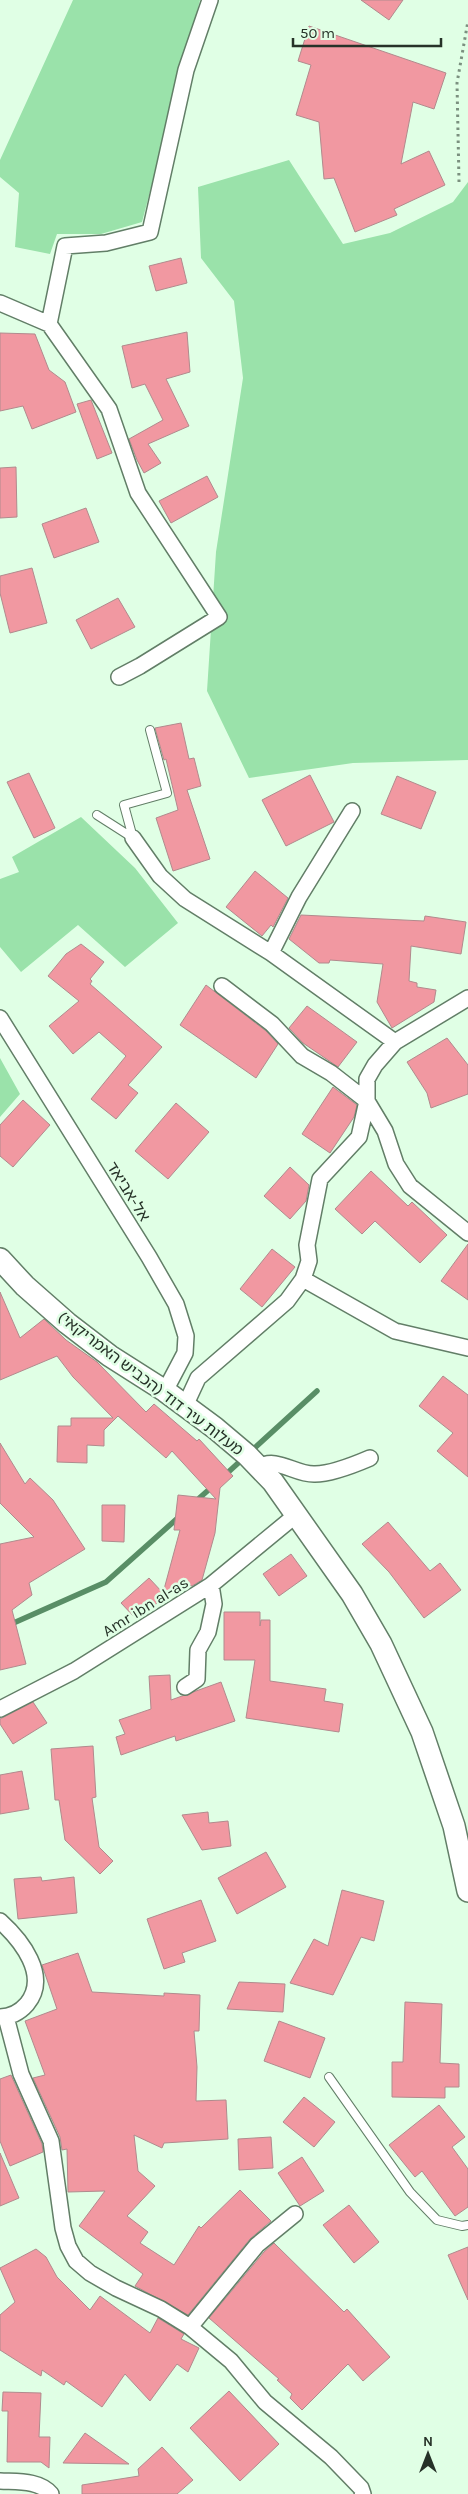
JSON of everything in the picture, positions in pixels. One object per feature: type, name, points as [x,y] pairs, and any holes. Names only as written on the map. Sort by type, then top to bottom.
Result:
[{"type":"main road","name":"מעלות עיר דוד (הכביש האמריקאי)","points":[[0,1259],[24,1286],[67,1323],[123,1366],[165,1391],[215,1428],[259,1466],[296,1515],[352,1594],[382,1644],[422,1732],[454,1826],[468,1891]]},
{"type":"street","points":[[48,324],[65,246],[106,243],[150,232],[186,70],[210,0]]},
{"type":"street","points":[[0,304],[48,324],[109,409],[138,494],[219,617],[119,677]]},
{"type":"street","points":[[271,953],[299,898],[352,811]]},
{"type":"street","points":[[134,838],[160,876],[185,899],[271,953],[395,1042]]},
{"type":"street","points":[[222,986],[272,1024],[302,1056],[331,1073],[367,1101],[385,1131],[396,1164],[410,1186],[468,1233]]},
{"type":"street","points":[[184,1406],[198,1378],[280,1307],[303,1279],[308,1261],[307,1245],[320,1178],[358,1137],[367,1101],[368,1079],[375,1065],[395,1042],[468,998]]},
{"type":"street","name":"אל-אביאד","points":[[0,1018],[149,1257],[176,1304],[186,1336],[185,1353],[165,1391]]},
{"type":"street","points":[[303,1279],[395,1331],[468,1348]]},
{"type":"street","points":[[259,1466],[266,1463],[276,1463],[314,1474],[357,1464],[370,1458]]},
{"type":"street","name":"Amr ibn al-as","points":[[0,1709],[74,1671],[211,1585],[296,1515]]},
{"type":"street","points":[[185,1687],[197,1679],[198,1650],[208,1632],[214,1604],[211,1585]]},
{"type":"street","points":[[0,1921],[26,1950],[35,1970],[33,1996],[21,2011],[3,2017],[21,2074],[51,2140],[68,2246],[76,2262],[90,2273],[190,2327],[231,2361],[265,2402],[331,2457],[361,2488],[363,2494]]},
{"type":"street","points":[[190,2327],[257,2246],[295,2214]]},
{"type":"street","points":[[0,2481],[32,2483],[45,2487],[51,2494]]},
{"type":"lane","points":[[134,838],[124,805],[167,793],[150,730]]},
{"type":"lane","points":[[97,815],[134,838]]},
{"type":"lane","points":[[329,2077],[410,2192],[437,2220],[462,2226],[468,2225]]},
{"type":"path","points":[[458,182],[457,83],[468,21]]},
{"type":"green space","points":[[73,0],[200,0],[142,222],[101,234],[57,234],[50,254],[15,247],[19,193],[0,177],[0,160]]},
{"type":"green space","points":[[289,160],[343,244],[390,233],[453,202],[468,182],[468,760],[353,763],[249,778],[207,691],[216,552],[243,378],[234,301],[201,258],[198,187]]},
{"type":"green space","points":[[81,817],[135,868],[178,923],[125,967],[78,925],[21,972],[0,947],[0,879],[19,872],[12,857]]},
{"type":"green space","points":[[0,1058],[20,1094],[0,1117]]},
{"type":"building","points":[[361,0],[403,0],[389,20]]},
{"type":"building","points":[[309,26],[446,73],[434,109],[413,102],[401,164],[429,151],[445,185],[394,209],[397,215],[355,232],[334,178],[324,179],[319,122],[296,115],[311,65],[298,61]]},
{"type":"building","points":[[181,258],[187,283],[156,291],[149,266]]},
{"type":"building","points":[[187,332],[190,372],[166,379],[189,426],[148,444],[161,463],[144,473],[129,439],[163,420],[145,384],[132,388],[122,346]]},
{"type":"building","points":[[0,333],[35,334],[49,370],[65,382],[76,412],[32,429],[23,406],[0,411]]},
{"type":"building","points":[[91,400],[112,453],[97,459],[77,404]]},
{"type":"building","points":[[16,467],[17,517],[0,518],[0,468]]},
{"type":"building","points":[[207,476],[218,497],[171,523],[159,501]]},
{"type":"building","points":[[86,508],[99,542],[54,558],[42,524]]},
{"type":"building","points":[[32,568],[47,623],[10,633],[0,593],[0,576]]},
{"type":"building","points":[[118,598],[135,627],[91,649],[76,620]]},
{"type":"building","points":[[181,723],[189,759],[194,758],[201,786],[187,790],[210,859],[173,871],[156,818],[178,810],[166,759],[164,760],[155,728]]},
{"type":"building","points":[[29,773],[55,828],[34,838],[7,782]]},
{"type":"building","points":[[310,775],[334,822],[286,846],[262,800]]},
{"type":"building","points":[[397,776],[436,792],[421,829],[381,814]]},
{"type":"building","points":[[255,871],[288,898],[273,927],[271,925],[262,936],[226,907]]},
{"type":"building","points":[[301,915],[424,921],[425,916],[466,922],[461,954],[411,946],[409,981],[417,983],[417,987],[436,990],[434,1002],[392,1028],[377,1002],[383,964],[330,960],[329,963],[319,963],[289,939]]},
{"type":"building","points":[[81,944],[104,962],[90,979],[92,981],[90,984],[162,1047],[128,1085],[138,1093],[116,1119],[91,1099],[126,1056],[99,1032],[73,1054],[49,1026],[79,1001],[48,976],[66,954]]},
{"type":"building","points":[[206,985],[266,1031],[278,1044],[256,1078],[180,1025]]},
{"type":"building","points":[[307,1006],[357,1042],[338,1067],[303,1043],[289,1028]]},
{"type":"building","points":[[447,1038],[468,1065],[468,1094],[431,1108],[427,1093],[407,1062]]},
{"type":"building","points":[[333,1087],[357,1105],[354,1117],[330,1153],[302,1134]]},
{"type":"building","points":[[23,1100],[50,1125],[13,1167],[0,1156],[0,1125]]},
{"type":"building","points":[[176,1103],[209,1132],[168,1179],[135,1151]]},
{"type":"building","points":[[290,1167],[309,1185],[306,1201],[290,1219],[264,1196]]},
{"type":"building","points":[[371,1171],[408,1206],[412,1202],[447,1235],[420,1263],[375,1221],[362,1234],[335,1209]]},
{"type":"building","points":[[468,1244],[468,1300],[441,1281]]},
{"type":"building","points":[[272,1249],[295,1267],[262,1307],[240,1289]]},
{"type":"building","points":[[0,1292],[20,1338],[44,1319],[66,1340],[97,1362],[146,1412],[154,1404],[197,1441],[199,1439],[233,1476],[220,1488],[215,1533],[202,1580],[192,1586],[181,1583],[137,1620],[121,1603],[149,1578],[163,1593],[180,1530],[174,1530],[178,1495],[216,1499],[172,1451],[166,1458],[118,1416],[104,1430],[104,1446],[87,1445],[87,1463],[57,1462],[58,1426],[71,1426],[71,1418],[113,1418],[73,1377],[57,1356],[0,1380]]},
{"type":"building","points":[[443,1376],[468,1395],[468,1477],[437,1451],[453,1433],[419,1406]]},
{"type":"building","points":[[0,1443],[25,1484],[30,1478],[53,1500],[85,1549],[29,1583],[32,1595],[12,1610],[26,1664],[0,1670],[0,1544],[34,1537],[0,1503]]},
{"type":"building","points":[[102,1505],[125,1505],[124,1542],[102,1541]]},
{"type":"building","points":[[388,1522],[430,1571],[440,1563],[461,1590],[424,1618],[389,1572],[362,1544]]},
{"type":"building","points":[[291,1554],[307,1576],[279,1596],[263,1574]]},
{"type":"building","points":[[224,1612],[260,1612],[260,1626],[261,1620],[270,1620],[270,1681],[326,1689],[324,1701],[343,1704],[339,1732],[246,1718],[255,1660],[224,1660]]},
{"type":"building","points":[[170,1675],[171,1700],[221,1682],[235,1721],[176,1741],[175,1736],[121,1755],[116,1737],[125,1734],[119,1720],[151,1709],[149,1676]]},
{"type":"building","points":[[33,1702],[47,1723],[13,1744],[0,1724],[0,1719]]},
{"type":"building","points":[[93,1746],[96,1797],[92,1798],[99,1847],[113,1861],[100,1874],[65,1840],[59,1800],[55,1800],[51,1749]]},
{"type":"building","points":[[22,1771],[29,1809],[0,1814],[0,1775]]},
{"type":"building","points":[[208,1812],[209,1823],[228,1821],[231,1846],[202,1850],[182,1815]]},
{"type":"building","points":[[266,1852],[286,1887],[237,1914],[218,1878]]},
{"type":"building","points":[[41,1877],[42,1881],[74,1877],[77,1913],[18,1919],[14,1879]]},
{"type":"building","points":[[342,1890],[384,1901],[374,1941],[361,1937],[333,1995],[290,1983],[314,1939],[328,1946]]},
{"type":"building","points":[[201,1900],[216,1941],[182,1953],[185,1962],[164,1969],[147,1919]]},
{"type":"building","points":[[78,1953],[92,1992],[164,1996],[164,1993],[200,1995],[199,2031],[194,2031],[197,2067],[196,2101],[226,2100],[228,2139],[164,2143],[162,2148],[134,2135],[138,2171],[155,2186],[127,2216],[148,2232],[140,2243],[174,2265],[199,2226],[201,2228],[240,2190],[271,2221],[250,2239],[188,2315],[135,2286],[143,2274],[79,2226],[105,2191],[68,2192],[67,2149],[62,2150],[60,2137],[33,2078],[45,2075],[25,2021],[57,2009],[42,1965]]},
{"type":"building","points":[[239,1982],[285,1984],[283,2012],[227,2009]]},
{"type":"building","points":[[405,2002],[442,2004],[440,2063],[459,2064],[459,2087],[445,2087],[445,2098],[392,2097],[392,2062],[403,2062]]},
{"type":"building","points":[[279,2021],[325,2038],[310,2078],[264,2061]]},
{"type":"building","points":[[11,2075],[42,2144],[43,2152],[10,2166],[0,2141],[0,2079]]},
{"type":"building","points":[[304,2097],[335,2122],[314,2147],[283,2122]]},
{"type":"building","points":[[439,2105],[465,2137],[452,2147],[468,2169],[468,2207],[455,2216],[422,2171],[415,2177],[389,2145]]},
{"type":"building","points":[[271,2137],[273,2168],[239,2170],[238,2139]]},
{"type":"building","points":[[0,2153],[19,2198],[0,2206]]},
{"type":"building","points":[[302,2157],[324,2191],[300,2206],[278,2173]]},
{"type":"building","points":[[349,2205],[379,2242],[354,2263],[323,2225]]},
{"type":"building","points":[[274,2243],[344,2312],[347,2309],[390,2357],[363,2381],[348,2364],[302,2410],[290,2398],[292,2394],[277,2380],[279,2379],[209,2318],[264,2252]]},
{"type":"building","points":[[468,2247],[468,2300],[448,2255]]},
{"type":"building","points":[[36,2249],[46,2257],[57,2277],[90,2310],[100,2296],[150,2333],[158,2318],[184,2334],[181,2339],[199,2348],[188,2372],[177,2364],[150,2401],[125,2374],[102,2407],[66,2381],[64,2385],[42,2370],[41,2376],[0,2350],[0,2315],[15,2302],[0,2268]]},
{"type":"building","points":[[229,2391],[279,2444],[240,2481],[190,2428]]},
{"type":"building","points":[[3,2392],[41,2393],[39,2437],[50,2437],[49,2468],[41,2462],[7,2462],[8,2411],[2,2411]]},
{"type":"building","points":[[85,2433],[129,2464],[63,2463]]},
{"type":"building","points":[[162,2447],[193,2480],[177,2494],[82,2494],[82,2485],[139,2476],[138,2469]]},
{"type":"waterway","points":[[224,1476],[317,1391]]},
{"type":"waterway","points":[[196,1501],[213,1486]]},
{"type":"waterway","points":[[0,1629],[106,1582],[180,1516]]}]
